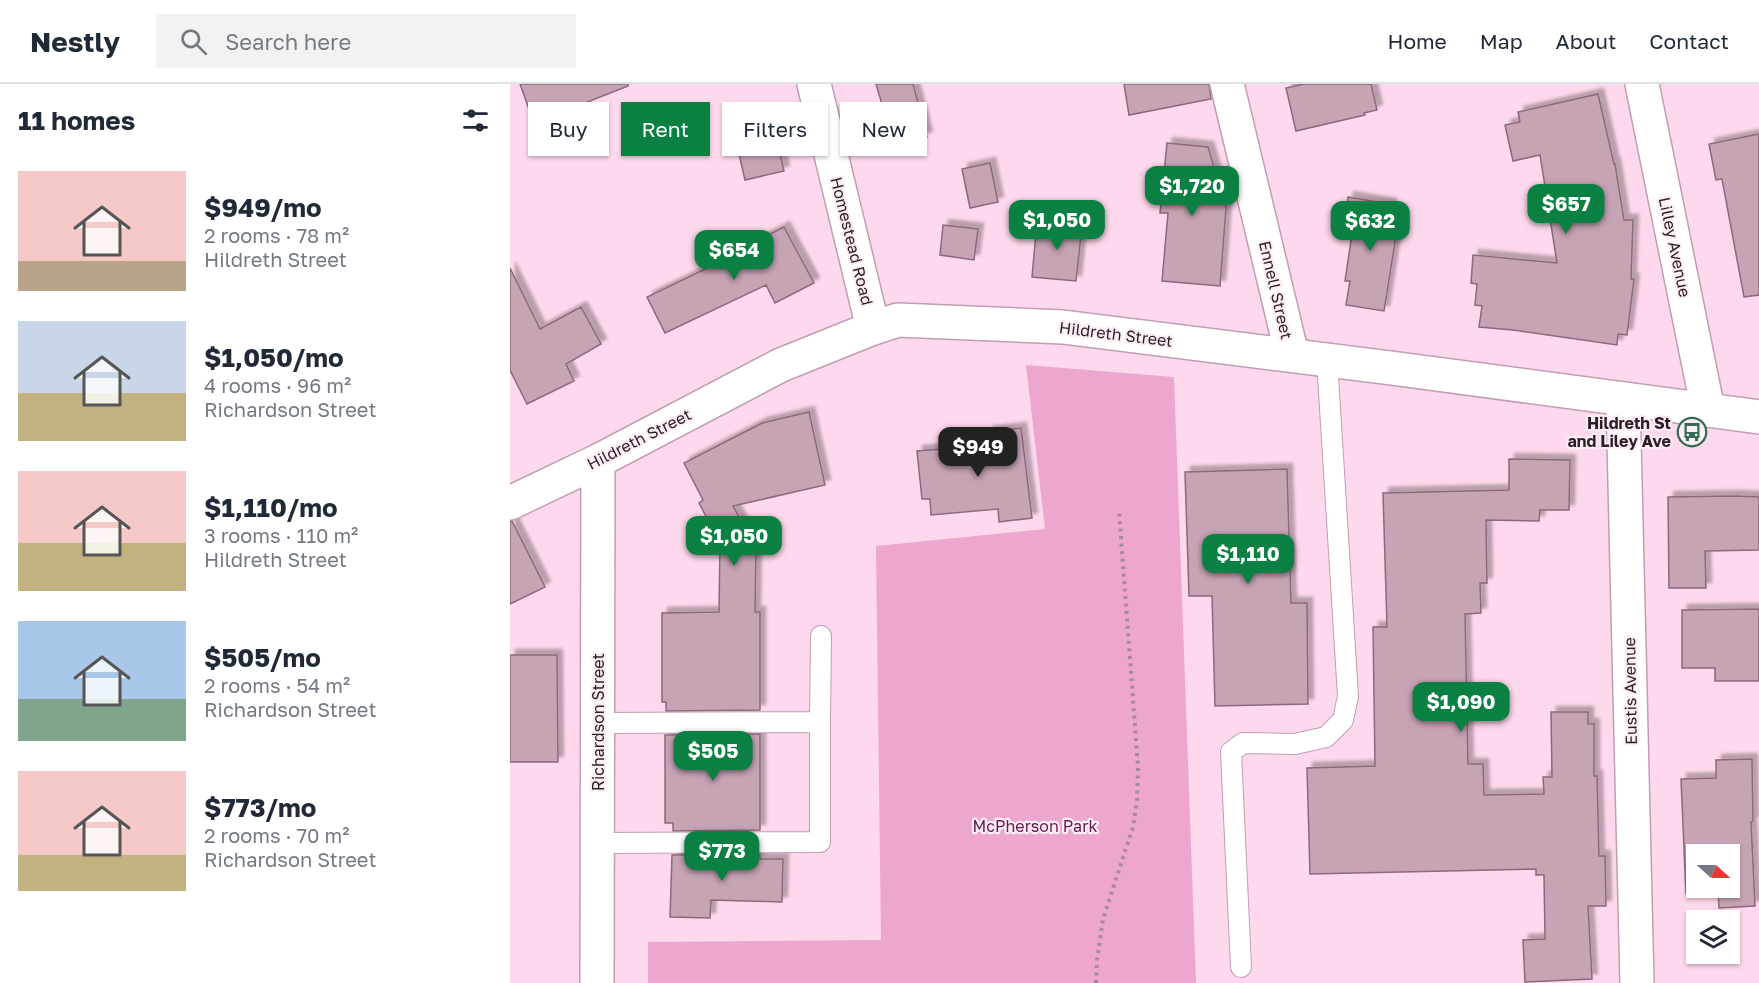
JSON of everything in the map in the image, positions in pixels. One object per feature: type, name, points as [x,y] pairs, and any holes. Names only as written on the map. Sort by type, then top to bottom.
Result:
[{"type":"street","name":"Homestead Road","points":[[814,84],[873,328]]},
{"type":"street","name":"Ennell Street","points":[[1227,84],[1292,355]]},
{"type":"street","name":"Lilley Avenue","points":[[1642,84],[1708,410]]},
{"type":"street","name":"Hildreth Street","points":[[510,503],[598,461],[781,365],[898,320],[1063,327],[1759,417]]},
{"type":"street","name":"Eustis Avenue","points":[[1623,399],[1637,983]]},
{"type":"street","name":"Richardson Street","points":[[597,983],[598,461]]},
{"type":"lane","points":[[1240,967],[1231,752],[1243,743],[1295,744],[1326,737],[1343,720],[1348,696],[1327,360]]},
{"type":"lane","points":[[597,843],[820,842],[821,636]]},
{"type":"lane","points":[[598,723],[820,722]]},
{"type":"path","points":[[1096,983],[1103,920],[1133,827],[1137,801],[1138,767],[1119,511]]},
{"type":"green space","name":"McPherson Park","points":[[1026,365],[1174,377],[1196,983],[648,983],[648,942],[881,940],[876,546],[1045,529]]},
{"type":"building","points":[[520,84],[628,84],[628,86],[587,102],[528,102],[528,106]]},
{"type":"building","points":[[876,84],[913,84],[918,102],[881,102]]},
{"type":"building","points":[[1124,84],[1209,84],[1211,99],[1129,115]]},
{"type":"building","points":[[1304,84],[1371,84],[1377,110],[1364,113],[1365,115],[1296,131],[1286,88]]},
{"type":"building","points":[[1598,94],[1615,164],[1624,220],[1633,220],[1631,279],[1634,279],[1627,335],[1618,334],[1617,345],[1479,327],[1482,306],[1475,305],[1477,284],[1471,283],[1473,255],[1557,263],[1540,155],[1513,161],[1505,125],[1520,122],[1518,112]]},
{"type":"building","points":[[1759,134],[1759,295],[1744,297],[1722,179],[1716,180],[1709,144]]},
{"type":"building","points":[[1167,143],[1208,147],[1226,208],[1220,286],[1162,281],[1168,213],[1160,213]]},
{"type":"building","points":[[739,156],[781,156],[784,171],[745,180]]},
{"type":"building","points":[[990,163],[998,202],[970,208],[962,169]]},
{"type":"building","points":[[1348,197],[1391,204],[1390,209],[1400,211],[1384,311],[1346,305],[1350,281],[1345,281],[1353,227],[1344,226]]},
{"type":"building","points":[[1037,221],[1082,226],[1076,281],[1032,277]]},
{"type":"building","points":[[943,225],[978,229],[974,260],[940,255]]},
{"type":"building","points":[[784,227],[814,283],[775,303],[766,285],[665,333],[647,297],[718,263],[717,261]]},
{"type":"building","points":[[510,268],[540,329],[581,307],[601,344],[566,364],[574,381],[527,404],[510,370]]},
{"type":"building","points":[[809,412],[825,485],[733,506],[756,548],[755,612],[760,612],[760,710],[666,711],[666,702],[662,702],[662,613],[719,612],[720,543],[699,503],[703,500],[684,463],[762,423]]},
{"type":"building","points":[[1021,428],[1032,518],[999,522],[998,509],[931,515],[930,499],[922,499],[917,451],[990,445],[988,432]]},
{"type":"building","points":[[1509,459],[1570,460],[1569,510],[1540,510],[1539,521],[1486,520],[1487,583],[1480,583],[1481,613],[1465,614],[1468,764],[1483,764],[1484,795],[1544,794],[1543,777],[1552,777],[1551,712],[1588,712],[1588,724],[1594,724],[1594,776],[1597,776],[1599,856],[1605,856],[1606,906],[1588,906],[1592,979],[1525,982],[1523,940],[1545,939],[1544,875],[1536,875],[1536,869],[1310,874],[1307,768],[1375,766],[1373,627],[1387,627],[1383,493],[1509,490]]},
{"type":"building","points":[[1287,469],[1291,603],[1307,603],[1308,704],[1215,706],[1212,596],[1189,596],[1185,472]]},
{"type":"building","points":[[1668,497],[1759,497],[1759,550],[1705,551],[1706,588],[1669,588]]},
{"type":"building","points":[[512,521],[545,587],[510,604],[510,522]]},
{"type":"building","points":[[1759,609],[1759,681],[1715,681],[1715,668],[1682,668],[1682,610]]},
{"type":"building","points":[[510,655],[557,655],[558,762],[510,762]]},
{"type":"building","points":[[760,734],[760,830],[673,831],[673,823],[665,823],[665,735]]},
{"type":"building","points":[[1752,759],[1753,821],[1751,822],[1755,906],[1719,908],[1718,898],[1740,898],[1740,844],[1686,844],[1686,894],[1681,779],[1716,778],[1716,760]]},
{"type":"building","points":[[760,854],[760,859],[783,859],[782,902],[711,900],[710,918],[670,917],[672,855]]},
{"type":"place","name":"Hildreth St and Liley Ave","points":[[1692,432]]}]
